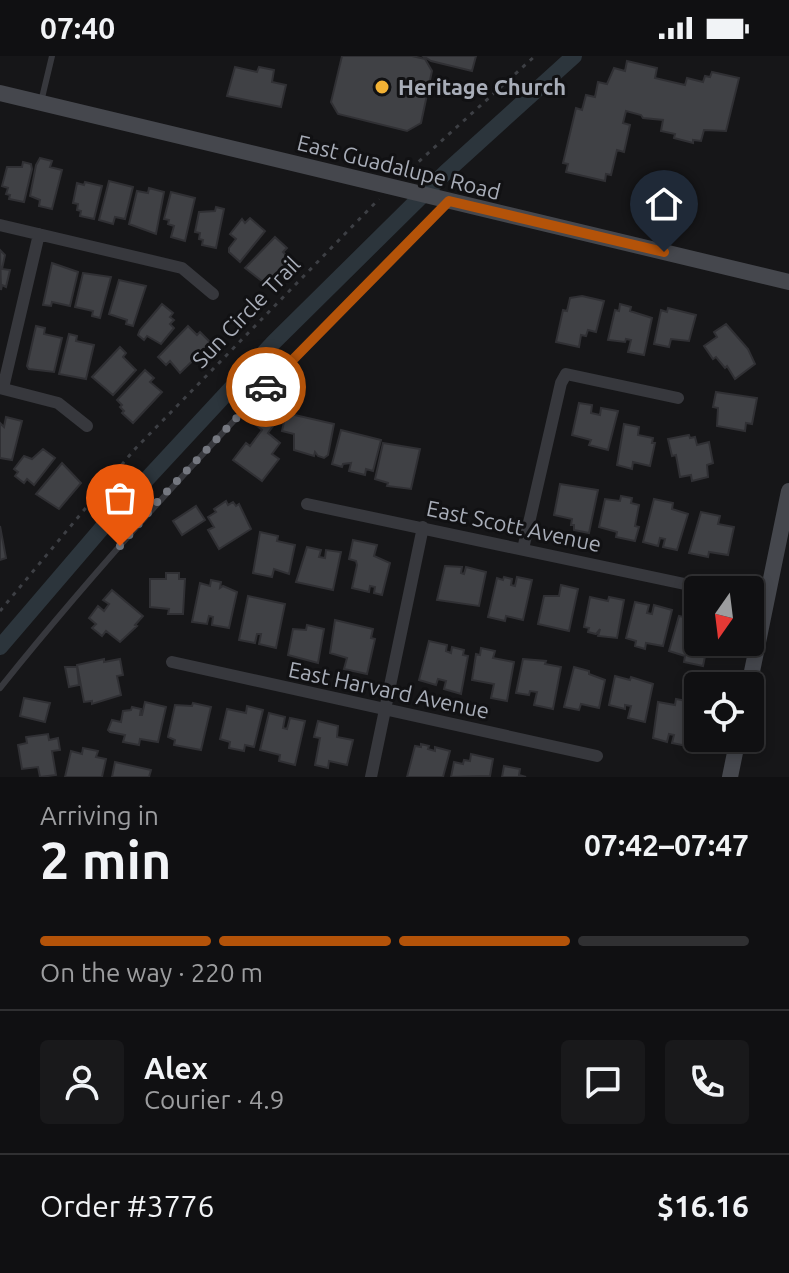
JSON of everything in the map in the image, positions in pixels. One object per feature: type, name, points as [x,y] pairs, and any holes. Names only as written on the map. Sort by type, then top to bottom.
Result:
[{"type":"main road","name":"East Guadalupe Road","points":[[0,93],[789,282]]},
{"type":"main road","points":[[764,579],[789,491]]},
{"type":"main road","points":[[730,777],[735,752]]},
{"type":"street","points":[[0,225],[182,268],[213,294]]},
{"type":"street","points":[[39,234],[2,388],[58,403],[87,426]]},
{"type":"street","points":[[523,549],[561,383],[566,374],[678,398]]},
{"type":"street","name":"East Scott Avenue","points":[[307,504],[684,584]]},
{"type":"street","points":[[371,777],[423,527]]},
{"type":"street","name":"East Harvard Avenue","points":[[172,662],[597,756]]},
{"type":"lane","points":[[41,102],[52,56]]},
{"type":"lane","points":[[0,688],[158,501],[446,201]]},
{"type":"path","name":"Sun Circle Trail","points":[[0,611],[134,450],[396,188],[535,56]]},
{"type":"building","name":"Heritage Church","points":[[342,56],[412,56],[425,59],[432,71],[421,123],[407,131],[338,114],[331,102]]},
{"type":"building","points":[[423,56],[476,56],[472,71],[431,61]]},
{"type":"building","points":[[627,61],[657,68],[655,78],[685,85],[687,78],[703,82],[705,76],[710,77],[712,72],[739,78],[726,131],[704,130],[701,141],[693,140],[693,143],[661,131],[663,120],[643,118],[626,111],[623,123],[630,125],[624,152],[617,150],[611,175],[606,174],[605,181],[566,172],[568,164],[563,163],[576,108],[582,110],[586,95],[595,97],[598,82],[607,84],[614,68],[625,71]]},
{"type":"building","points":[[235,67],[257,72],[259,67],[274,70],[272,82],[286,85],[281,107],[227,96]]},
{"type":"building","points":[[40,158],[52,161],[50,167],[62,170],[52,209],[39,206],[40,200],[30,196]]},
{"type":"building","points":[[23,162],[31,164],[32,169],[24,202],[9,199],[10,195],[6,194],[8,188],[2,186],[7,167],[22,167]]},
{"type":"building","points":[[109,181],[133,187],[125,219],[115,217],[113,224],[99,220]]},
{"type":"building","points":[[85,182],[102,186],[94,219],[80,216],[78,204],[73,203],[77,183],[84,185]]},
{"type":"building","points":[[149,188],[164,192],[156,234],[129,224],[137,191],[148,193]]},
{"type":"building","points":[[171,192],[195,198],[185,241],[171,237],[174,226],[164,219]]},
{"type":"building","points":[[216,207],[224,209],[216,248],[202,245],[200,233],[195,232],[199,212],[215,211]]},
{"type":"building","points":[[250,218],[265,231],[240,262],[229,252],[236,239],[230,234],[242,219],[245,223]]},
{"type":"building","points":[[275,237],[287,248],[283,252],[290,259],[267,285],[245,268]]},
{"type":"building","points":[[0,250],[5,255],[2,269],[10,270],[6,287],[2,285],[1,290]]},
{"type":"building","points":[[52,263],[78,272],[70,306],[52,302],[51,306],[43,305]]},
{"type":"building","points":[[83,273],[111,277],[100,318],[92,316],[93,311],[75,307]]},
{"type":"building","points":[[119,280],[146,286],[133,326],[126,324],[127,320],[109,314]]},
{"type":"building","points":[[582,296],[604,301],[596,332],[588,330],[586,336],[581,335],[579,347],[556,342],[563,310],[567,311],[570,298]]},
{"type":"building","points":[[162,304],[173,313],[170,317],[174,320],[170,324],[174,328],[161,344],[147,336],[144,340],[138,335],[140,330]]},
{"type":"building","points":[[620,304],[631,307],[630,311],[652,318],[644,355],[628,352],[631,340],[608,340],[615,310],[619,311]]},
{"type":"building","points":[[668,308],[696,315],[689,341],[671,339],[669,347],[654,344],[661,310],[667,312]]},
{"type":"building","points":[[726,324],[748,349],[755,364],[735,379],[727,366],[725,368],[716,357],[713,359],[704,346],[717,337],[714,332]]},
{"type":"building","points":[[36,326],[45,328],[44,334],[62,338],[54,372],[29,369],[27,366]]},
{"type":"building","points":[[188,326],[211,343],[180,373],[170,361],[166,365],[158,357]]},
{"type":"building","points":[[69,334],[77,336],[76,341],[94,345],[86,379],[59,374]]},
{"type":"building","points":[[120,347],[126,353],[123,357],[136,370],[113,395],[92,377]]},
{"type":"building","points":[[145,370],[154,378],[150,382],[162,392],[133,423],[122,413],[122,405],[117,400]]},
{"type":"building","points":[[716,392],[757,398],[752,424],[746,423],[745,431],[717,426],[718,408],[713,407]]},
{"type":"building","points":[[579,403],[592,405],[591,413],[600,415],[601,408],[618,411],[608,450],[589,445],[591,440],[572,435]]},
{"type":"building","points":[[265,412],[272,417],[268,423],[273,426],[268,433],[280,443],[272,454],[279,459],[262,481],[233,460],[246,443],[250,446],[262,430],[255,424]]},
{"type":"building","points":[[286,413],[334,424],[328,455],[324,458],[315,452],[314,456],[294,450],[294,434],[282,431]]},
{"type":"building","points":[[6,417],[22,421],[12,460],[0,458],[0,423],[4,427]]},
{"type":"building","points":[[624,424],[639,427],[638,435],[653,438],[652,443],[655,443],[650,466],[633,462],[632,469],[617,465]]},
{"type":"building","points":[[341,430],[381,440],[373,471],[366,469],[365,475],[349,471],[351,463],[342,467],[332,464]]},
{"type":"building","points":[[689,435],[690,438],[695,437],[697,445],[709,442],[713,463],[707,465],[708,477],[692,481],[691,475],[680,477],[676,455],[672,456],[668,439]]},
{"type":"building","points":[[383,443],[420,449],[411,489],[387,486],[388,483],[375,479]]},
{"type":"building","points":[[43,449],[55,458],[34,485],[27,479],[24,483],[15,476],[18,472],[14,469],[24,456],[32,459]]},
{"type":"building","points":[[62,463],[81,483],[59,509],[36,494]]},
{"type":"building","points":[[560,484],[598,490],[589,533],[574,530],[572,519],[554,515]]},
{"type":"building","points":[[621,496],[632,498],[631,503],[639,505],[635,526],[639,527],[635,541],[616,537],[617,532],[599,527],[605,499],[620,501]]},
{"type":"building","points":[[654,499],[673,503],[672,509],[688,514],[677,550],[663,547],[665,539],[660,538],[658,546],[643,542]]},
{"type":"building","points":[[226,501],[228,505],[233,502],[236,506],[239,504],[251,529],[219,549],[208,530],[214,527],[208,517]]},
{"type":"building","points":[[196,506],[205,520],[182,535],[173,521]]},
{"type":"building","points":[[701,512],[720,516],[718,524],[734,527],[728,555],[709,552],[708,557],[689,553]]},
{"type":"building","points":[[0,526],[6,558],[0,560]]},
{"type":"building","points":[[260,532],[278,536],[277,541],[295,545],[289,574],[274,569],[272,577],[253,573]]},
{"type":"building","points":[[353,540],[377,545],[374,556],[390,563],[382,595],[374,593],[375,587],[370,586],[369,592],[352,588],[357,565],[356,561],[349,559]]},
{"type":"building","points":[[307,547],[321,550],[319,557],[325,558],[326,550],[341,552],[333,590],[296,582]]},
{"type":"building","points":[[445,566],[462,567],[461,573],[464,574],[466,567],[486,572],[479,606],[437,600]]},
{"type":"building","points":[[166,573],[179,573],[179,579],[185,579],[183,614],[168,614],[169,609],[150,607],[150,579],[166,579]]},
{"type":"building","points":[[504,577],[512,579],[511,585],[515,586],[517,577],[532,580],[523,620],[506,616],[505,621],[488,617],[497,578],[503,580]]},
{"type":"building","points":[[211,580],[221,582],[220,588],[223,586],[237,592],[229,628],[212,625],[213,617],[209,616],[207,624],[192,622],[200,583],[210,586]]},
{"type":"building","points":[[561,585],[578,589],[569,631],[538,624],[544,596],[559,596]]},
{"type":"building","points":[[112,590],[143,616],[120,642],[106,631],[102,636],[92,628],[96,624],[89,618],[98,606],[104,611],[109,604],[103,600]]},
{"type":"building","points":[[248,596],[285,604],[276,648],[259,644],[261,634],[257,634],[255,643],[239,640]]},
{"type":"building","points":[[590,597],[608,601],[609,597],[624,600],[617,638],[598,636],[600,629],[596,634],[584,627]]},
{"type":"building","points":[[635,602],[649,605],[647,613],[652,614],[654,605],[672,610],[663,646],[646,643],[645,649],[635,646],[636,641],[626,638]]},
{"type":"building","points":[[679,616],[684,617],[684,656],[669,651]]},
{"type":"building","points":[[335,620],[373,629],[371,638],[375,639],[367,674],[344,669],[347,658],[330,653]]},
{"type":"building","points":[[307,625],[324,629],[318,663],[288,655],[293,629],[306,630]]},
{"type":"building","points":[[429,641],[447,645],[446,651],[451,653],[452,647],[464,650],[463,655],[468,656],[461,694],[444,689],[446,681],[438,679],[436,685],[419,680]]},
{"type":"building","points":[[481,648],[495,651],[493,658],[514,662],[507,701],[491,698],[494,684],[472,680],[476,654],[480,655]]},
{"type":"building","points":[[685,656],[705,656],[703,666],[684,662]]},
{"type":"building","points":[[104,659],[104,662],[120,659],[123,675],[117,676],[121,695],[92,704],[92,701],[84,702],[77,665]]},
{"type":"building","points":[[523,659],[546,661],[545,664],[561,667],[553,709],[534,705],[537,692],[530,691],[529,695],[516,693]]},
{"type":"building","points":[[65,667],[77,667],[79,685],[69,687]]},
{"type":"building","points":[[574,667],[605,680],[599,708],[581,704],[579,710],[564,707]]},
{"type":"building","points":[[615,676],[653,684],[645,722],[628,718],[631,706],[625,705],[625,709],[609,705]]},
{"type":"building","points":[[24,698],[50,703],[45,722],[20,716]]},
{"type":"building","points":[[676,699],[684,700],[684,745],[672,743],[674,735],[669,734],[667,742],[653,738],[658,702],[675,705]]},
{"type":"building","points":[[145,702],[166,707],[158,742],[140,739],[139,745],[123,742],[125,735],[108,730],[112,720],[121,722],[123,711],[132,707],[141,709],[142,715]]},
{"type":"building","points":[[193,703],[211,707],[201,750],[174,745],[175,740],[168,737],[175,705],[192,706]]},
{"type":"building","points":[[247,706],[263,710],[254,747],[245,745],[244,751],[229,748],[230,742],[220,739],[227,709],[246,713]]},
{"type":"building","points":[[269,713],[285,717],[283,728],[287,729],[290,718],[305,721],[295,765],[279,761],[280,755],[260,750]]},
{"type":"building","points":[[318,721],[338,726],[337,737],[353,740],[347,765],[329,761],[328,768],[315,765],[320,738],[314,737]]},
{"type":"building","points":[[48,734],[49,740],[58,738],[60,750],[52,751],[56,775],[40,777],[38,767],[22,769],[18,745],[27,743],[26,737]]},
{"type":"building","points":[[421,744],[435,751],[435,747],[450,751],[443,777],[407,777],[415,746],[421,747]]},
{"type":"building","points":[[83,748],[98,751],[96,757],[106,759],[102,777],[65,777],[71,751],[82,754]]},
{"type":"building","points":[[471,754],[493,759],[490,776],[451,777],[454,762],[463,764],[464,760],[470,761]]},
{"type":"building","points":[[115,762],[151,770],[149,777],[112,777]]},
{"type":"building","points":[[504,766],[520,769],[519,775],[526,777],[502,777]]},
{"type":"waterway","points":[[0,647],[108,521],[274,342],[446,172],[574,56]]},
{"type":"way so far","points":[[120,546],[158,501],[266,387]]},
{"type":"place","name":"Heritage Church","points":[[382,87]]},
{"type":"route","points":[[266,387],[449,201],[664,252]]}]
